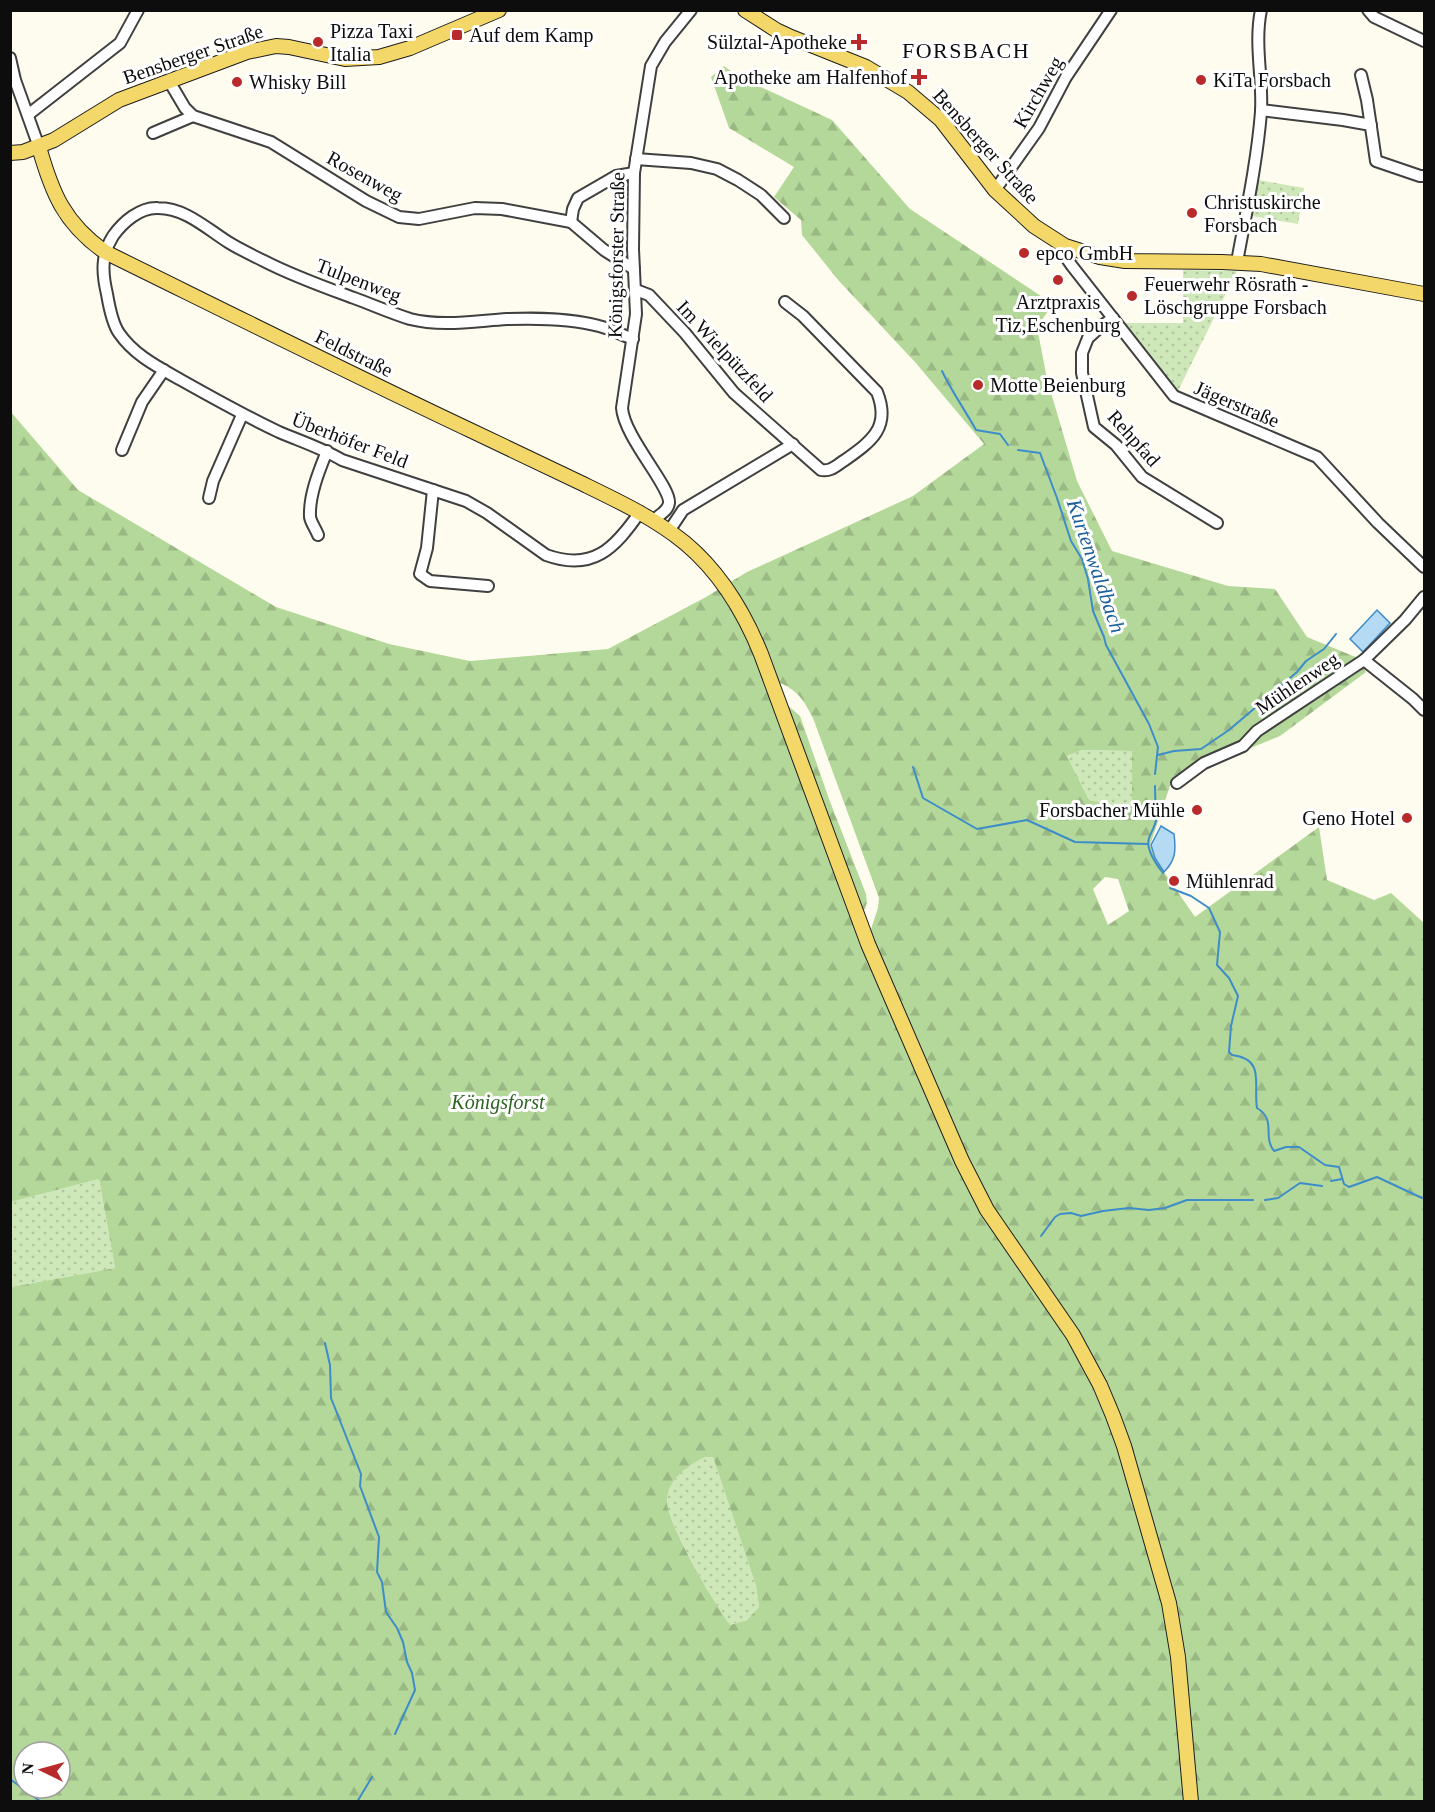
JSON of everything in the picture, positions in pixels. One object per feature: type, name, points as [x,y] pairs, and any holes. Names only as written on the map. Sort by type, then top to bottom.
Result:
[{"type":"main road","name":"Bensberger Straße","points":[[10,153],[23,152],[54,140],[119,100],[247,52],[268,47],[289,47],[345,59],[379,57],[410,48],[499,10]]},
{"type":"main road","name":"Bensberger Straße","points":[[745,10],[776,30],[866,67],[908,92],[941,120],[995,190],[1034,226],[1065,246],[1100,257],[1125,261],[1237,262],[1287,268],[1425,294]]},
{"type":"main road","name":"Feldstraße","points":[[39,147],[45,169],[63,209],[86,239],[105,252],[640,512],[654,520],[696,553],[733,597],[754,636],[864,934],[969,1176],[987,1210],[1073,1335],[1100,1385],[1113,1416],[1124,1446],[1169,1603],[1178,1657],[1191,1802]]},
{"type":"street","points":[[28,114],[120,43],[138,10]]},
{"type":"street","name":"Königsforster Straße","points":[[683,510],[670,501],[630,433],[624,418],[622,400],[636,314],[633,249],[634,173],[651,66],[665,42],[691,10]]},
{"type":"street","name":"Kirchweg","points":[[995,190],[1039,128],[1066,77],[1111,10]]},
{"type":"street","points":[[1237,262],[1251,189],[1261,110],[1258,27],[1261,10]]},
{"type":"street","points":[[1368,10],[1374,17],[1425,41]]},
{"type":"street","points":[[10,58],[15,80],[39,147]]},
{"type":"street","points":[[1361,75],[1376,161],[1425,176]]},
{"type":"street","points":[[153,133],[193,116],[184,108],[169,81]]},
{"type":"street","points":[[1261,110],[1371,125]]},
{"type":"street","name":"Rosenweg","points":[[193,116],[272,141],[366,201],[399,217],[419,219],[475,208],[571,222]]},
{"type":"street","points":[[636,159],[691,163],[717,169],[760,195],[784,218]]},
{"type":"street","points":[[634,173],[616,176],[578,198],[571,222],[604,250],[634,269]]},
{"type":"street","name":"Tulpenweg","points":[[105,252],[114,235],[129,219],[143,210],[157,207],[170,209],[187,215],[229,243],[289,273],[412,319],[450,323],[476,323],[506,319],[571,321],[598,326],[633,339]]},
{"type":"street","name":"Jägerstraße","points":[[1065,246],[1065,256],[1174,396],[1317,457],[1378,523],[1425,567]]},
{"type":"street","name":"Überhöfer Feld","points":[[105,252],[102,274],[118,332],[135,352],[242,415],[327,451],[342,460],[466,501],[487,513],[546,555],[566,560],[586,560],[606,552],[624,535],[640,512]]},
{"type":"street","name":"Im Wielpützfeld","points":[[636,290],[649,295],[702,352],[734,393],[821,470],[830,470],[872,440],[880,426],[882,411],[877,392],[803,316],[785,302]]},
{"type":"street","name":"Rehpfad","points":[[1113,318],[1088,338],[1082,353],[1082,373],[1094,427],[1116,446],[1142,477],[1217,523]]},
{"type":"street","points":[[122,450],[142,402],[164,370]]},
{"type":"street","points":[[209,498],[213,482],[242,415]]},
{"type":"street","points":[[669,531],[683,510],[793,444]]},
{"type":"street","points":[[318,535],[310,519],[317,475],[327,451]]},
{"type":"street","points":[[434,490],[427,548],[420,574],[430,581],[488,586]]},
{"type":"street","points":[[654,520],[668,507],[670,501]]},
{"type":"street","name":"Mühlenweg","points":[[1177,783],[1204,763],[1243,746],[1257,731],[1364,660],[1425,597]]},
{"type":"street","points":[[1364,660],[1425,710]]},
{"type":"green space","name":"Königsforst","points":[[724,66],[737,76],[832,120],[910,209],[1053,304],[1037,327],[1047,379],[1077,481],[1112,551],[1228,586],[1275,589],[1307,637],[1358,658],[1366,672],[1280,736],[1172,780],[1150,845],[1155,859],[1195,917],[1319,827],[1327,880],[1374,900],[1391,893],[1424,923],[1424,1801],[11,1801],[11,1287],[115,1268],[99,1179],[11,1202],[10,411],[78,490],[276,607],[389,644],[470,661],[608,649],[706,597],[747,572],[913,496],[984,444],[915,362],[839,281],[802,235],[801,220],[774,197],[794,167],[729,128],[711,77]],"holes":[[[776,681],[799,696],[813,718],[879,898],[869,935],[862,915],[867,903],[866,894],[800,716],[784,702]],[[1082,750],[1132,751],[1132,809],[1089,800],[1067,756]],[[1105,877],[1118,879],[1129,911],[1108,925],[1093,889]],[[705,1457],[713,1457],[756,1586],[759,1607],[747,1620],[730,1625],[692,1563],[674,1526],[667,1500],[668,1492],[675,1479],[692,1464]]]},
{"type":"green space","points":[[1258,180],[1304,188],[1298,224],[1252,216]]},
{"type":"green space","points":[[1183,270],[1237,271],[1177,393],[1124,323],[1183,323]]},
{"type":"green space","points":[[1082,750],[1132,751],[1132,810],[1089,800],[1067,756]]},
{"type":"green space","points":[[99,1179],[115,1268],[11,1287],[11,1202]]},
{"type":"green space","points":[[705,1457],[713,1457],[756,1586],[759,1607],[747,1620],[729,1625],[682,1544],[667,1500],[671,1485],[680,1473]]},
{"type":"water","points":[[1377,610],[1390,623],[1363,652],[1350,639]]},
{"type":"water","points":[[1161,826],[1174,834],[1175,840],[1173,859],[1164,872],[1155,858],[1151,845]]},
{"type":"waterway","name":"Kurtenwaldbach","points":[[942,371],[976,430],[1000,434],[1008,445]]},
{"type":"waterway","name":"Kurtenwaldbach","points":[[1018,450],[1040,453],[1071,541],[1082,559],[1093,611],[1106,645],[1149,724],[1158,747],[1155,774]]},
{"type":"waterway","points":[[1158,755],[1201,749],[1229,730],[1297,672],[1306,661],[1324,649],[1336,634]]},
{"type":"waterway","points":[[913,767],[923,798],[977,829],[1027,820],[1075,842],[1148,844]]},
{"type":"waterway","name":"Kurtenwaldbach","points":[[1155,786],[1156,820],[1148,842],[1152,856],[1163,873]]},
{"type":"waterway","name":"Kurtenwaldbach","points":[[1170,888],[1191,896],[1209,908],[1220,932],[1217,965],[1229,978],[1238,996],[1231,1026],[1229,1052],[1232,1055],[1243,1057],[1254,1067],[1257,1108],[1263,1113],[1268,1123],[1269,1140],[1274,1151],[1286,1147],[1299,1147],[1325,1165],[1339,1167],[1344,1184],[1349,1187],[1377,1177],[1424,1197]]},
{"type":"waterway","points":[[1331,1181],[1342,1179]]},
{"type":"waterway","points":[[1265,1200],[1278,1198],[1300,1183],[1322,1186]]},
{"type":"waterway","points":[[1041,1236],[1055,1217],[1060,1214],[1071,1213],[1081,1216],[1129,1208],[1149,1210],[1165,1208],[1187,1200],[1253,1200]]},
{"type":"waterway","points":[[325,1343],[330,1365],[331,1398],[361,1474],[360,1486],[379,1537],[377,1572],[382,1582],[386,1612],[403,1642],[412,1673],[415,1690],[395,1734]]},
{"type":"waterway","points":[[357,1802],[372,1777]]},
{"type":"waterway","points":[[10,1779],[41,1802]]},
{"type":"place","name":"Auf dem Kamp","points":[[457,35]]},
{"type":"place","name":"Pizza Taxi Italia","points":[[318,42]]},
{"type":"place","name":"Sülztal-Apotheke","points":[[859,42]]},
{"type":"place","name":"Apotheke am Halfenhof","points":[[919,77]]},
{"type":"place","name":"KiTa Forsbach","points":[[1201,80]]},
{"type":"place","name":"Whisky Bill","points":[[237,82]]},
{"type":"place","name":"Christuskirche Forsbach","points":[[1192,213]]},
{"type":"place","name":"epco GmbH","points":[[1024,253]]},
{"type":"place","name":"Arztpraxis Tiz,Eschenburg","points":[[1058,280]]},
{"type":"place","name":"Feuerwehr Rösrath - Löschgruppe Forsbach","points":[[1132,296]]},
{"type":"place","name":"Motte Beienburg","points":[[978,385]]},
{"type":"place","name":"Forsbacher Mühle","points":[[1197,810]]},
{"type":"place","name":"Geno Hotel","points":[[1407,818]]},
{"type":"place","name":"Mühlenrad","points":[[1174,881]]},
{"type":"district","name":"FORSBACH","points":[[966,50]]}]
